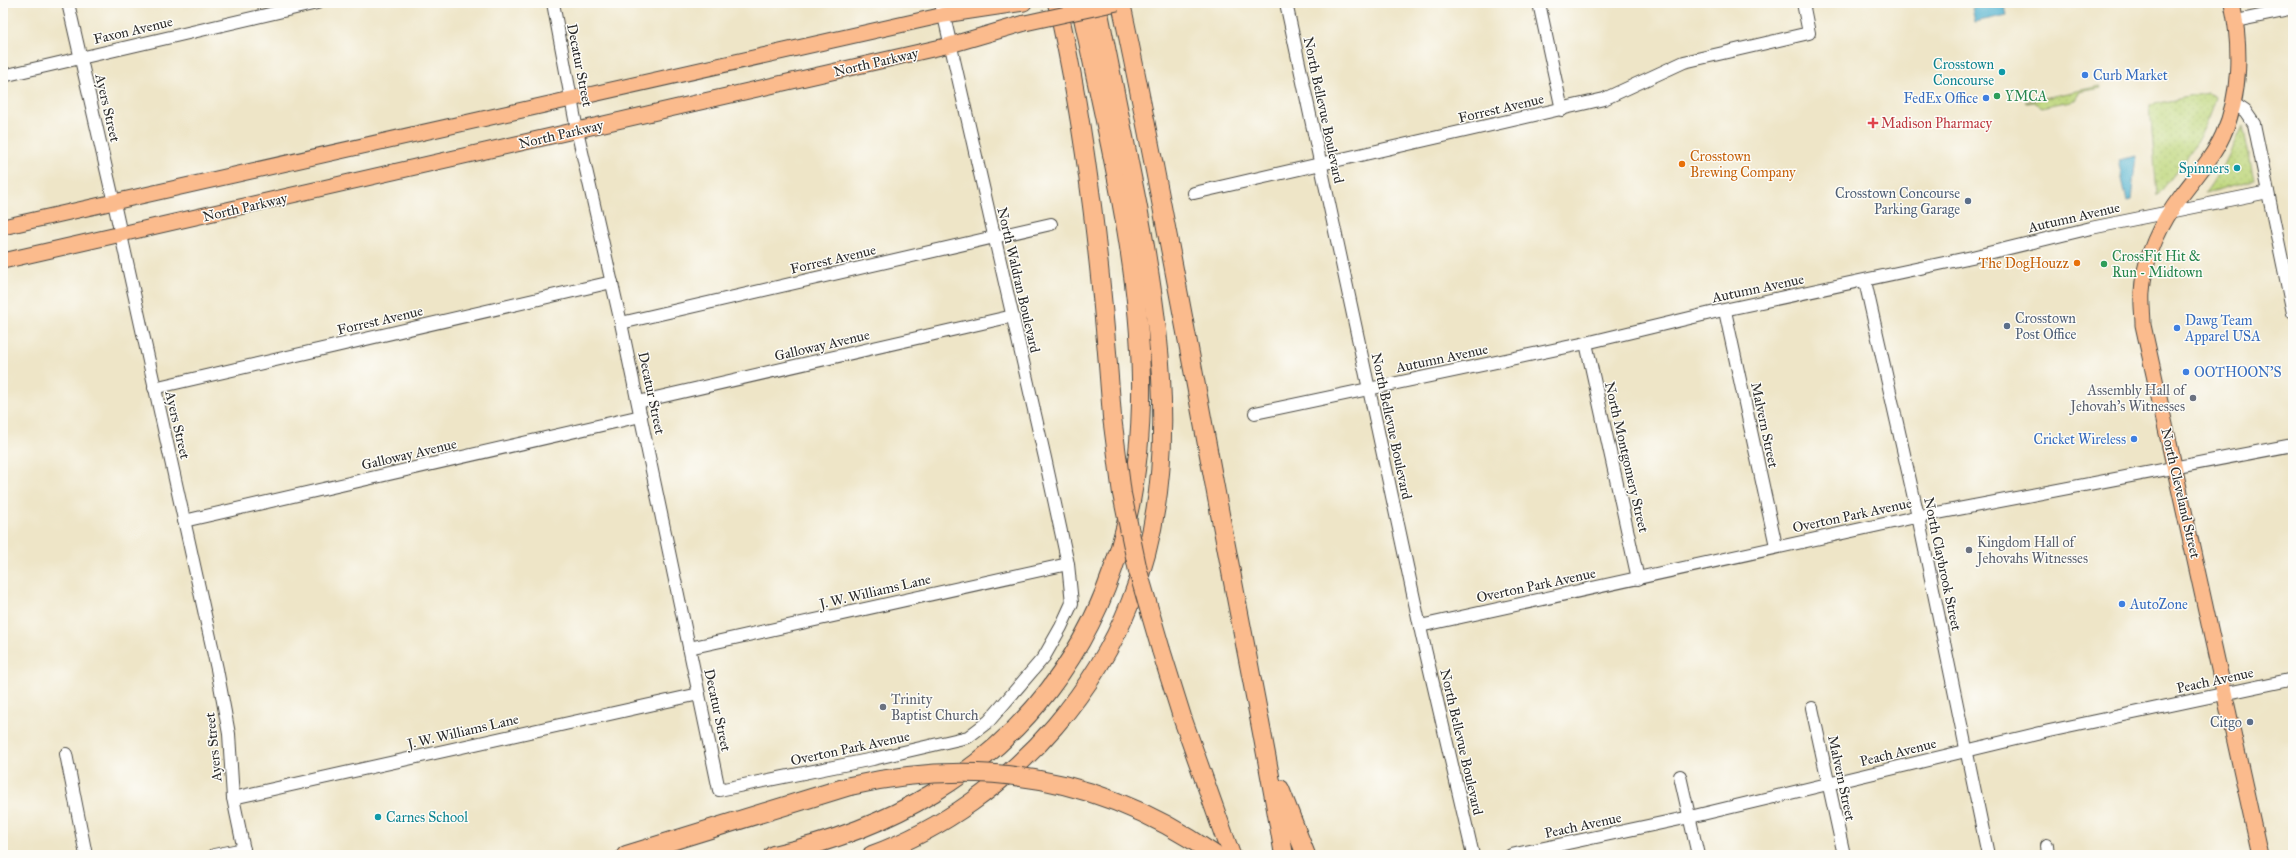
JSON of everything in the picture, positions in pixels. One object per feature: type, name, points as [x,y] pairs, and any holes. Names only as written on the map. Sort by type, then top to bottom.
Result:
[{"type":"highway","points":[[1057,3],[1087,165],[1102,284],[1112,417],[1122,494],[1138,571],[1182,717],[1231,855]]},
{"type":"highway","points":[[773,855],[827,841],[893,816],[953,782],[990,754],[1018,726],[1062,670],[1081,641],[1102,598],[1117,559],[1129,509],[1139,444],[1141,378],[1128,244],[1080,3]]},
{"type":"highway","points":[[872,855],[926,830],[970,804],[1015,767],[1047,735],[1080,695],[1115,636],[1129,605],[1149,540],[1162,464],[1162,379],[1159,341],[1144,240],[1097,3]]},
{"type":"highway","points":[[1121,3],[1174,264],[1268,760],[1284,855]]},
{"type":"highway","points":[[1127,3],[1128,34]]},
{"type":"highway","points":[[1268,760],[1306,855]]},
{"type":"highway","points":[[626,855],[850,786],[880,779],[934,773],[975,772],[1035,778],[1095,793],[1130,806],[1161,821],[1215,855]]},
{"type":"main road","name":"North Parkway","points":[[3,261],[950,45],[1025,23],[1117,3]]},
{"type":"main road","name":"North Cleveland Street","points":[[2232,3],[2236,21],[2238,71],[2228,124],[2218,146],[2170,212],[2151,250],[2142,292],[2143,325],[2260,855]]},
{"type":"main road","points":[[3,227],[571,99],[942,9],[1022,4]]},
{"type":"street","name":"Ayers Street","points":[[68,3],[114,203],[229,734],[234,798],[245,852]]},
{"type":"street","name":"Faxon Avenue","points":[[3,76],[81,58],[281,7],[317,3]]},
{"type":"street","name":"Decatur Street","points":[[553,3],[577,130],[638,402],[719,790]]},
{"type":"street","name":"North Bellevue Boulevard","points":[[1286,3],[1420,626],[1473,855]]},
{"type":"street","points":[[1539,3],[1562,110]]},
{"type":"street","name":"Forrest Avenue","points":[[1194,193],[1562,110],[1604,99],[1684,62],[1809,33],[1803,3]]},
{"type":"street","name":"North Waldran Boulevard","points":[[942,9],[1013,316],[1068,564]]},
{"type":"street","points":[[2236,21],[2293,9]]},
{"type":"street","points":[[2233,103],[2245,111],[2254,124],[2293,313]]},
{"type":"street","name":"Autumn Avenue","points":[[1255,412],[1586,343],[1865,281],[2091,228],[2268,192]]},
{"type":"street","name":"Forrest Avenue","points":[[621,323],[1051,224]]},
{"type":"street","name":"North Claybrook Street","points":[[1865,281],[1918,516],[1988,855]]},
{"type":"street","name":"Forrest Avenue","points":[[154,388],[612,282]]},
{"type":"street","name":"Malvern Street","points":[[1725,311],[1776,546]]},
{"type":"street","name":"Galloway Avenue","points":[[638,402],[1013,316]]},
{"type":"street","name":"North Montgomery Street","points":[[1586,343],[1638,579]]},
{"type":"street","name":"Galloway Avenue","points":[[184,521],[641,416]]},
{"type":"street","name":"Overton Park Avenue","points":[[1420,626],[1638,579],[1776,546],[1918,516],[2293,445]]},
{"type":"street","name":"Overton Park Avenue","points":[[719,790],[865,761],[968,737],[989,721],[1044,657],[1051,645],[1072,603],[1068,564]]},
{"type":"street","name":"J. W. Williams Lane","points":[[690,648],[1068,564]]},
{"type":"street","name":"Peach Avenue","points":[[1511,855],[1690,817],[1829,785],[1967,750],[2225,692],[2293,679]]},
{"type":"street","name":"J. W. Williams Lane","points":[[234,798],[699,694]]},
{"type":"street","name":"Malvern Street","points":[[1812,708],[1844,855]]},
{"type":"street","points":[[66,754],[86,855]]},
{"type":"street","points":[[1680,776],[1698,855]]},
{"type":"street","points":[[214,855],[245,852]]},
{"type":"green space","points":[[2100,86],[2101,88],[2080,92],[2075,100],[2042,107],[2034,102],[2025,102]]},
{"type":"green space","points":[[2207,93],[2216,97],[2206,125],[2192,150],[2157,196],[2150,105]]},
{"type":"green space","points":[[2243,126],[2254,180],[2205,193],[2223,167]]},
{"type":"water","points":[[1995,3],[2004,3],[2007,15],[1975,22],[1972,8]]},
{"type":"water","points":[[2136,156],[2131,201],[2127,202],[2118,160]]},
{"type":"place","name":"Crosstown Concourse","points":[[2002,72]]},
{"type":"place","name":"Curb Market","points":[[2085,75]]},
{"type":"place","name":"YMCA","points":[[1997,96]]},
{"type":"place","name":"FedEx Office","points":[[1986,98]]},
{"type":"place","name":"Madison Pharmacy","points":[[1873,123]]},
{"type":"place","name":"Crosstown Brewing Company","points":[[1682,164]]},
{"type":"place","name":"Spinners","points":[[2237,168]]},
{"type":"place","name":"Crosstown Concourse Parking Garage","points":[[1968,201]]},
{"type":"place","name":"The DogHouzz","points":[[2077,263]]},
{"type":"place","name":"CrossFit Hit & Run - Midtown","points":[[2104,264]]},
{"type":"place","name":"Crosstown Post Office","points":[[2007,326]]},
{"type":"place","name":"Dawg Team Apparel USA","points":[[2177,328]]},
{"type":"place","name":"OOTHOON'S","points":[[2186,372]]},
{"type":"place","name":"Assembly Hall of Jehovah's Witnesses","points":[[2193,398]]},
{"type":"place","name":"Cricket Wireless","points":[[2134,439]]},
{"type":"place","name":"Kingdom Hall of Jehovahs Witnesses","points":[[1969,550]]},
{"type":"place","name":"AutoZone","points":[[2122,604]]},
{"type":"place","name":"Trinity Baptist Church","points":[[883,707]]},
{"type":"place","name":"Citgo","points":[[2250,722]]},
{"type":"place","name":"Carnes School","points":[[378,817]]}]
